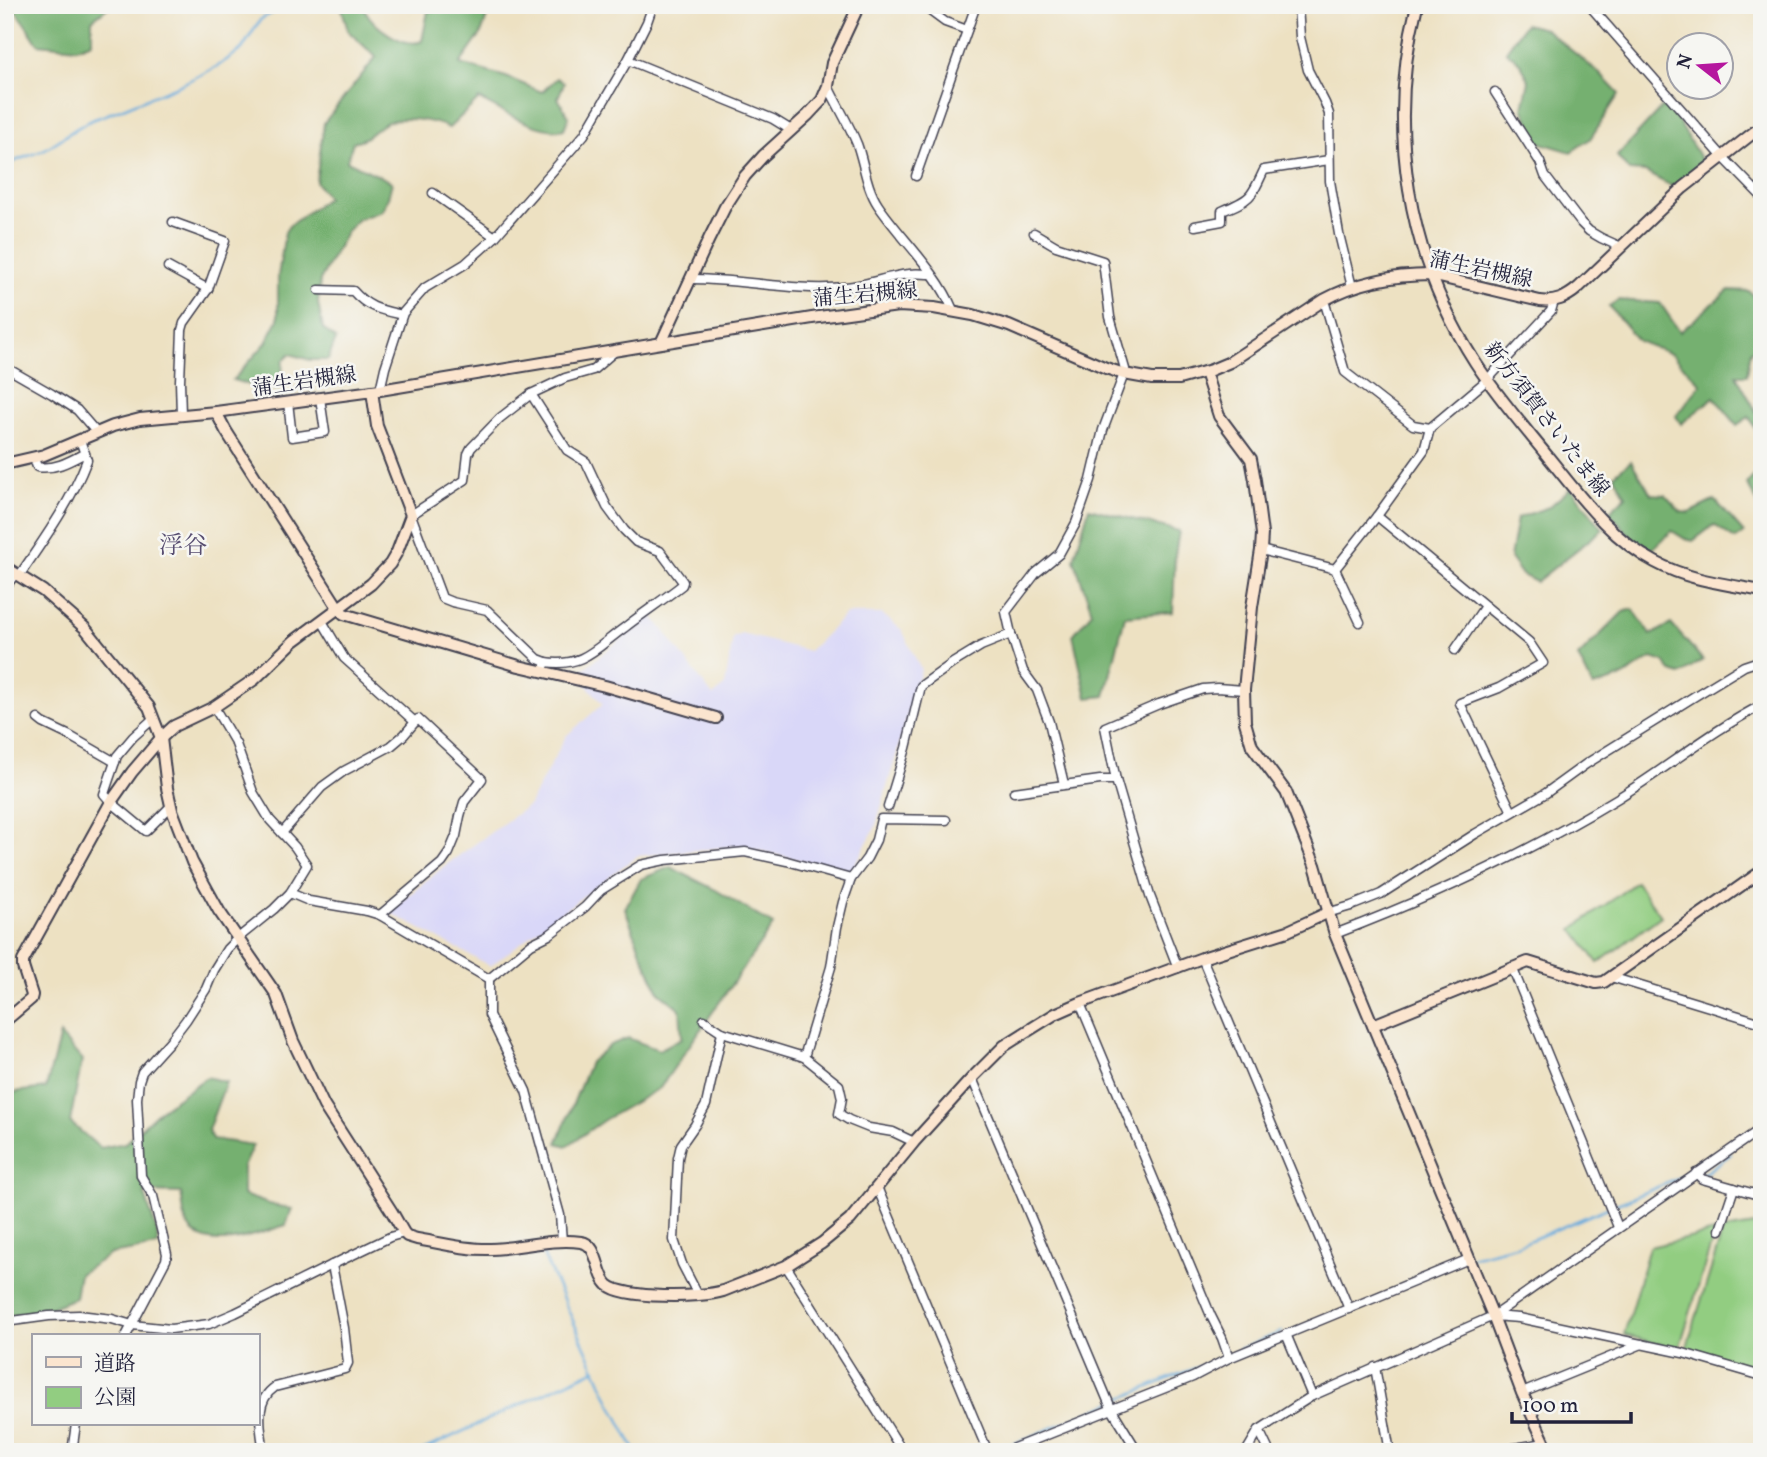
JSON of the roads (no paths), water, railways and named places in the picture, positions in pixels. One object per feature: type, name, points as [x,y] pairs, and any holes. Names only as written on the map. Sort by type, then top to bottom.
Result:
[{"type":"street","points":[[545,667],[486,610],[442,598],[377,426],[376,390],[402,315],[425,288],[465,264],[495,237],[584,135],[628,60],[653,5]]},
{"type":"street","points":[[662,343],[725,207],[745,176],[822,100],[828,86],[832,63],[859,5]]},
{"type":"street","points":[[922,5],[945,22],[967,30]]},
{"type":"street","points":[[916,176],[976,5]]},
{"type":"street","name":"新方須賀さいたま線","points":[[1417,5],[1410,34],[1404,87],[1402,114],[1405,164],[1419,236],[1431,275],[1452,321],[1487,380],[1584,501],[1618,536],[1652,561],[1687,576],[1762,591]]},
{"type":"street","points":[[1589,5],[1722,156],[1762,197]]},
{"type":"street","points":[[1296,6],[1308,70],[1329,114],[1330,181],[1352,286]]},
{"type":"street","points":[[628,60],[773,119],[792,130]]},
{"type":"street","points":[[828,86],[857,145],[876,203],[930,274],[953,310]]},
{"type":"street","points":[[1495,92],[1540,162],[1545,176],[1581,223],[1601,238],[1621,247]]},
{"type":"street","name":"蒲生岩槻線","points":[[5,464],[34,458],[113,426],[140,419],[216,412],[376,390],[898,306],[953,310],[1009,326],[1124,374],[1165,380],[1179,379],[1230,362],[1324,300],[1352,286],[1383,279],[1431,275],[1540,301],[1554,301],[1570,295],[1683,188],[1762,125]]},
{"type":"street","points":[[1195,226],[1222,221],[1222,211],[1246,201],[1255,190],[1264,170],[1329,160]]},
{"type":"street","points":[[433,193],[495,237]]},
{"type":"street","points":[[173,222],[225,241],[208,289],[182,330],[181,415]]},
{"type":"street","points":[[1034,233],[1056,246],[1103,261],[1110,317],[1125,369],[1103,430],[1091,480],[1076,523],[1059,554],[1036,573],[1006,612],[1023,671],[1037,690],[1049,722],[1064,784]]},
{"type":"street","points":[[168,267],[208,289]]},
{"type":"street","points":[[691,279],[836,288],[908,274],[930,274]]},
{"type":"street","points":[[319,290],[353,291],[371,307],[402,315]]},
{"type":"street","points":[[1324,300],[1345,372],[1413,425],[1430,428]]},
{"type":"street","points":[[1335,569],[1424,451],[1430,428],[1487,380],[1551,311],[1554,301]]},
{"type":"street","points":[[5,1021],[31,999],[23,961],[111,802],[161,738],[174,726],[214,707],[255,679],[294,641],[371,584],[390,564],[397,552],[411,515],[465,480],[471,448],[499,418],[531,394],[593,370],[615,351]]},
{"type":"street","points":[[5,367],[77,410],[97,433]]},
{"type":"street","points":[[1205,372],[1219,416],[1251,459],[1262,534],[1244,690],[1245,722],[1252,746],[1286,792],[1315,864],[1335,934],[1493,1316],[1522,1393],[1547,1447],[1490,1452]]},
{"type":"street","points":[[531,394],[567,450],[586,462],[607,507],[624,530],[636,542],[660,551],[683,582],[682,586],[594,652],[581,659],[545,667]]},
{"type":"street","points":[[288,402],[292,436],[303,435],[325,432],[320,398]]},
{"type":"street","points":[[216,412],[344,614],[545,667],[716,718]]},
{"type":"street","points":[[5,588],[13,572],[69,501],[87,460],[80,440]]},
{"type":"street","points":[[34,458],[37,467],[44,468],[65,463],[85,453]]},
{"type":"street","points":[[1377,516],[1529,642],[1543,663],[1499,688],[1460,703],[1512,812]]},
{"type":"street","points":[[1261,551],[1335,569],[1360,622]]},
{"type":"street","points":[[13,572],[43,590],[85,628],[149,707],[161,738],[171,806],[192,862],[211,898],[276,994],[293,1041],[324,1105],[404,1233],[417,1239],[488,1249],[562,1241],[585,1242],[591,1247],[607,1284],[617,1290],[637,1294],[714,1294],[786,1266],[822,1243],[850,1220],[914,1142],[972,1077],[1004,1046],[1055,1014],[1202,958],[1288,931],[1327,913],[1381,894],[1546,793],[1586,764],[1695,696],[1744,666],[1762,660]]},
{"type":"street","points":[[1455,650],[1485,606]]},
{"type":"street","points":[[322,621],[344,658],[415,722]]},
{"type":"street","points":[[888,807],[921,686],[981,646],[1011,634]]},
{"type":"street","points":[[1178,968],[1150,896],[1116,780],[1105,727],[1203,689],[1244,690]]},
{"type":"street","points":[[1335,934],[1391,913],[1558,833],[1620,797],[1762,705]]},
{"type":"street","points":[[127,1334],[167,1254],[153,1196],[141,1176],[137,1099],[142,1072],[186,1020],[227,949],[290,893],[307,865],[270,820],[253,792],[236,744],[214,707]]},
{"type":"street","points":[[154,718],[117,756],[104,794],[146,831],[171,806]]},
{"type":"street","points":[[38,719],[115,762]]},
{"type":"street","points":[[282,833],[322,787],[344,771],[391,746],[418,719],[482,779],[464,802],[456,836],[442,863],[380,915]]},
{"type":"street","points":[[1014,792],[1064,784],[1116,780]]},
{"type":"street","points":[[804,1057],[831,967],[843,902],[851,879],[867,858],[876,840],[881,819],[946,820]]},
{"type":"street","points":[[489,979],[531,944],[549,935],[585,907],[601,890],[641,865],[745,852],[851,879]]},
{"type":"street","points":[[1373,1025],[1528,962],[1596,983],[1605,982],[1761,872]]},
{"type":"street","points":[[290,893],[309,901],[380,915],[489,979]]},
{"type":"street","points":[[1202,958],[1349,1309]]},
{"type":"street","points":[[1512,967],[1618,1227]]},
{"type":"street","points":[[1611,977],[1762,1023]]},
{"type":"street","points":[[489,979],[489,1014],[526,1091],[560,1215],[562,1241]]},
{"type":"street","points":[[1080,1003],[1229,1358]]},
{"type":"street","points":[[704,1020],[722,1032],[804,1057],[839,1085],[842,1098],[839,1114],[869,1128],[893,1132],[914,1142]]},
{"type":"street","points":[[698,1295],[677,1254],[674,1240],[678,1158],[681,1145],[706,1105],[722,1032]]},
{"type":"street","points":[[972,1077],[1111,1408],[1136,1452]]},
{"type":"street","points":[[1246,1452],[1259,1430],[1312,1396],[1493,1316],[1762,1128]]},
{"type":"street","points":[[1696,1173],[1702,1179],[1762,1196]]},
{"type":"street","points":[[877,1187],[988,1452]]},
{"type":"street","points":[[1720,1230],[1734,1188]]},
{"type":"street","points":[[5,1322],[79,1315],[171,1329],[209,1324],[390,1237],[404,1233]]},
{"type":"street","points":[[1004,1452],[1193,1377],[1229,1358],[1469,1259]]},
{"type":"street","points":[[264,1452],[260,1412],[270,1390],[347,1367],[344,1328],[332,1265]]},
{"type":"street","points":[[786,1266],[903,1452]]},
{"type":"street","points":[[1493,1316],[1519,1318],[1643,1344],[1762,1376]]},
{"type":"street","points":[[1286,1334],[1312,1396]]},
{"type":"street","points":[[1522,1393],[1643,1344]]},
{"type":"street","points":[[1375,1367],[1390,1452]]},
{"type":"street","points":[[72,1452],[76,1426]]},
{"type":"street","points":[[1259,1430],[1269,1451]]},
{"type":"waterway","points":[[5,167],[45,149],[87,122],[180,85],[218,66],[242,49],[260,20],[279,9],[295,5]]},
{"type":"waterway","points":[[1702,1173],[1731,1154]]},
{"type":"waterway","points":[[1471,1257],[1519,1245],[1696,1171]]},
{"type":"waterway","points":[[540,1248],[610,1402],[636,1452]]},
{"type":"waterway","points":[[1240,1349],[1282,1332]]},
{"type":"waterway","points":[[995,1452],[1218,1360]]},
{"type":"waterway","points":[[419,1452],[596,1369]]},
{"type":"district","name":"浮谷","points":[[183,545]]}]
